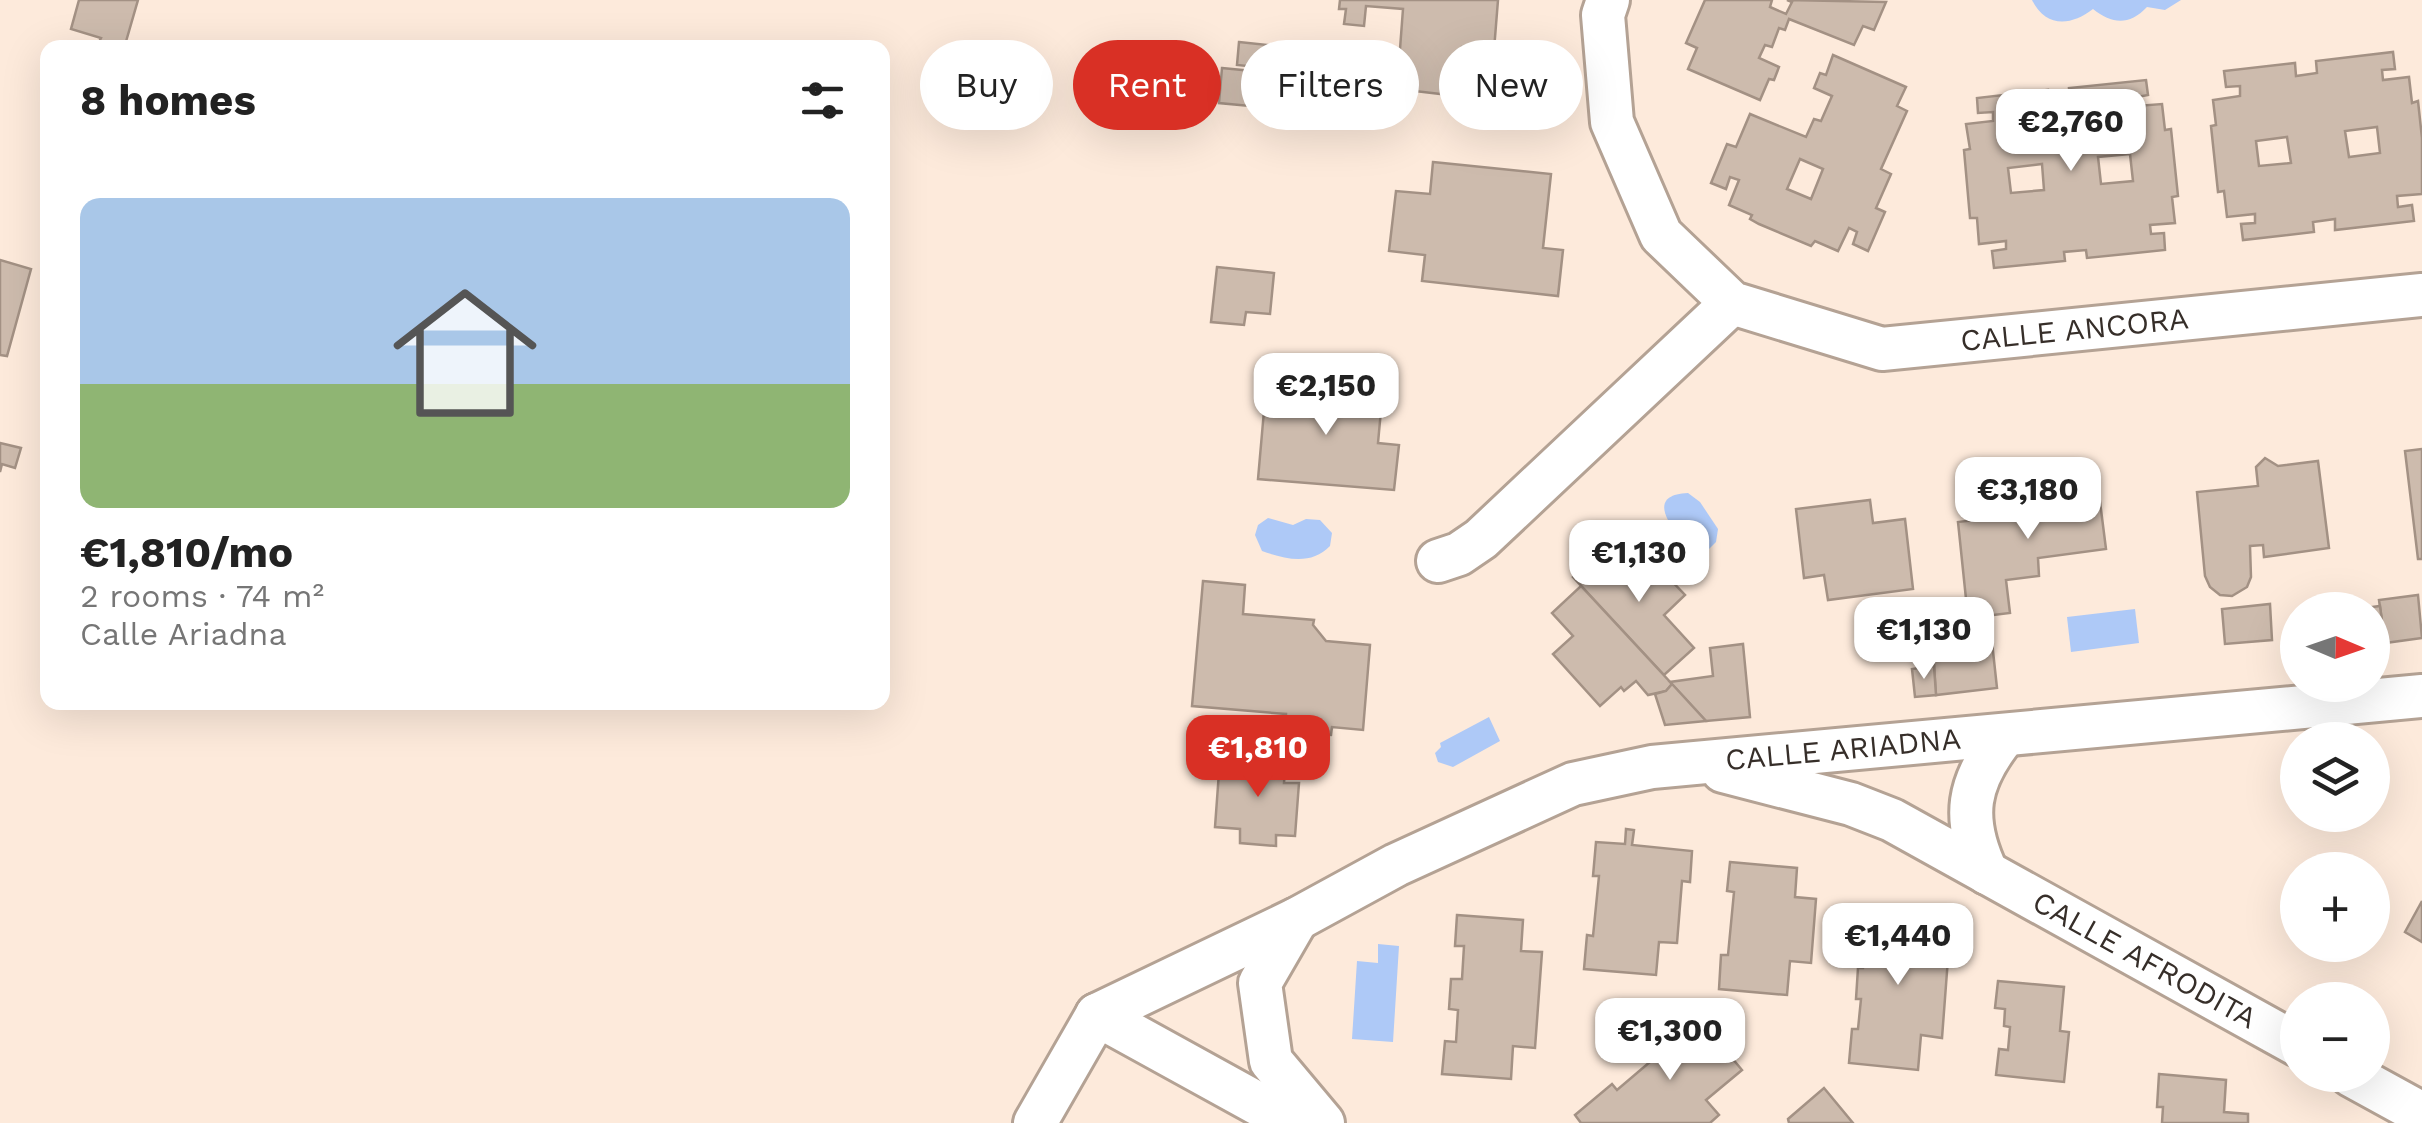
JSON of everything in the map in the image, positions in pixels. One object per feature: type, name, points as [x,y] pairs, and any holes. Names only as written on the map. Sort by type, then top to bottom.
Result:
[{"type":"street","name":"CALLE ANCORA","points":[[1608,0],[1604,15],[1612,122],[1661,235],[1732,303],[1882,349],[2422,295]]},
{"type":"street","points":[[1438,562],[1482,539],[1732,303]]},
{"type":"street","name":"CALLE ARIADNA","points":[[1097,1015],[1297,919],[1396,866],[1573,784],[1652,767],[2422,696]]},
{"type":"street","points":[[1987,874],[1975,847],[1970,817],[1974,786],[1986,758],[2006,735]]},
{"type":"street","name":"CALLE AFRODITA","points":[[1652,767],[1721,771],[1850,804],[1892,820],[2280,1036]]},
{"type":"street","points":[[1297,919],[1260,982],[1272,1061],[1323,1123]]},
{"type":"street","points":[[1035,1123],[1097,1015],[1293,1123]]},
{"type":"street","points":[[2382,1092],[2422,1114]]},
{"type":"water","points":[[2032,0],[2181,0],[2165,10],[2147,7],[2127,20],[2107,18],[2093,9],[2076,19],[2060,21],[2044,16]]},
{"type":"water","points":[[1688,493],[1700,502],[1718,529],[1716,542],[1707,551],[1692,550],[1666,517],[1666,501]]},
{"type":"water","points":[[1268,518],[1293,525],[1306,519],[1320,520],[1332,533],[1330,546],[1306,558],[1262,551],[1255,535],[1258,525]]},
{"type":"water","points":[[2135,609],[2139,643],[2071,652],[2067,617]]},
{"type":"water","points":[[1489,717],[1500,741],[1453,767],[1438,762],[1435,753],[1440,743]]},
{"type":"water","points":[[1378,944],[1399,946],[1393,1042],[1352,1039],[1357,961],[1378,963]]},
{"type":"building","points":[[79,0],[138,0],[126,40],[100,40],[71,29]]},
{"type":"building","points":[[1340,0],[1498,0],[1495,40],[1439,40],[1439,94],[1419,92],[1419,40],[1401,40],[1403,9],[1366,6],[1364,26],[1344,24],[1346,9],[1339,9]]},
{"type":"building","points":[[1705,0],[1772,0],[1770,7],[1786,14],[1792,2],[1787,0],[1886,2],[1874,30],[1863,26],[1854,45],[1789,19],[1785,30],[1779,28],[1772,47],[1765,45],[1759,58],[1779,67],[1760,100],[1688,69],[1697,48],[1686,43]]},
{"type":"building","points":[[1239,42],[1241,42],[1241,65],[1237,65]]},
{"type":"building","points":[[2393,52],[2395,69],[2382,70],[2383,80],[2409,77],[2412,103],[2418,101],[2422,194],[2397,196],[2398,207],[2412,205],[2414,221],[2335,230],[2335,219],[2313,222],[2314,232],[2243,240],[2241,224],[2255,223],[2255,214],[2227,217],[2224,191],[2218,192],[2211,126],[2216,125],[2213,100],[2240,96],[2240,86],[2226,87],[2224,71],[2295,63],[2296,76],[2317,73],[2316,61]],"holes":[[[2377,127],[2380,153],[2349,157],[2345,131]],[[2287,137],[2291,163],[2259,166],[2256,141]]]},
{"type":"building","points":[[1833,55],[1906,87],[1897,106],[1907,111],[1881,169],[1891,174],[1876,208],[1885,212],[1868,251],[1853,244],[1857,232],[1849,228],[1838,251],[1815,241],[1811,246],[1759,224],[1750,219],[1752,215],[1729,205],[1739,180],[1730,177],[1726,189],[1711,183],[1727,144],[1736,147],[1750,114],[1806,137],[1814,119],[1821,121],[1832,96],[1814,88],[1820,73],[1826,75]],"holes":[[[1800,159],[1823,169],[1811,199],[1787,189]]]},
{"type":"building","points":[[1222,68],[1241,70],[1241,105],[1221,103]]},
{"type":"building","points":[[2146,80],[2148,95],[2137,97],[2137,106],[2162,104],[2165,130],[2171,129],[2178,196],[2172,197],[2175,223],[2150,225],[2151,234],[2164,233],[2165,250],[2087,258],[2086,250],[2064,252],[2065,261],[1994,268],[1992,251],[2006,249],[2006,241],[1979,244],[1977,218],[1970,218],[1964,150],[1970,149],[1966,124],[1993,121],[1993,112],[1978,113],[1977,98],[2048,90],[2049,101],[2070,99],[2069,88]],"holes":[[[2130,154],[2133,181],[2101,184],[2098,157]],[[2042,164],[2044,190],[2011,193],[2008,168]]]},
{"type":"building","points":[[1433,162],[1551,174],[1543,248],[1563,250],[1558,296],[1422,281],[1425,255],[1389,251],[1396,191],[1430,194]]},
{"type":"building","points":[[0,260],[31,269],[7,356],[0,355]]},
{"type":"building","points":[[1217,267],[1274,273],[1270,314],[1246,312],[1244,325],[1211,322]]},
{"type":"building","points":[[1320,378],[1360,381],[1359,396],[1382,399],[1378,443],[1399,445],[1394,490],[1258,479],[1266,388],[1319,392]]},
{"type":"building","points":[[0,443],[21,448],[15,468],[2,464],[0,472]]},
{"type":"building","points":[[2422,449],[2422,559],[2418,559],[2405,451]]},
{"type":"building","points":[[2265,458],[2278,466],[2318,461],[2329,548],[2264,557],[2263,545],[2250,546],[2251,577],[2247,587],[2232,596],[2220,595],[2205,576],[2197,492],[2258,486],[2256,467]]},
{"type":"building","points":[[2097,478],[2106,549],[2038,558],[2039,576],[2006,580],[2010,613],[1968,618],[1958,522],[2032,513],[2029,487]]},
{"type":"building","points":[[1870,500],[1873,523],[1905,519],[1913,589],[1828,600],[1824,575],[1804,578],[1796,509]]},
{"type":"building","points":[[1639,547],[1685,595],[1664,615],[1694,648],[1664,675],[1573,577],[1599,552],[1614,570]]},
{"type":"building","points":[[1203,581],[1245,585],[1243,614],[1314,620],[1313,625],[1326,641],[1370,645],[1363,730],[1332,727],[1331,735],[1285,732],[1286,714],[1192,706]]},
{"type":"building","points":[[1581,586],[1672,684],[1666,691],[1648,695],[1636,681],[1624,691],[1621,687],[1600,706],[1553,654],[1573,636],[1552,613]]},
{"type":"building","points":[[2418,595],[2422,638],[2390,642],[2390,599]]},
{"type":"building","points":[[2270,604],[2272,640],[2225,644],[2222,609]]},
{"type":"building","points":[[1992,642],[1997,688],[1936,695],[1933,649]]},
{"type":"building","points":[[1743,644],[1750,717],[1706,721],[1670,682],[1713,676],[1710,648]]},
{"type":"building","points":[[1934,666],[1936,695],[1915,697],[1912,669]]},
{"type":"building","points":[[1672,684],[1706,721],[1665,725],[1655,694]]},
{"type":"building","points":[[1237,755],[1286,758],[1284,783],[1299,783],[1295,836],[1276,835],[1276,846],[1240,843],[1240,829],[1215,827],[1219,772],[1235,773]]},
{"type":"building","points":[[1626,829],[1634,830],[1632,845],[1692,851],[1690,882],[1682,881],[1677,943],[1659,942],[1656,975],[1584,969],[1587,935],[1593,936],[1599,876],[1593,876],[1596,842],[1625,844]]},
{"type":"building","points":[[1730,862],[1797,868],[1795,897],[1816,899],[1811,963],[1790,961],[1787,995],[1719,989],[1721,955],[1728,955],[1734,892],[1727,891]]},
{"type":"building","points":[[2422,901],[2422,942],[2405,932]]},
{"type":"building","points":[[1864,905],[1932,911],[1929,943],[1949,945],[1942,1038],[1921,1035],[1918,1070],[1849,1063],[1852,1029],[1858,1029],[1861,999],[1856,999],[1858,968],[1863,968],[1866,938],[1861,937]]},
{"type":"building","points":[[1457,915],[1523,920],[1521,951],[1542,952],[1535,1048],[1513,1046],[1511,1079],[1442,1074],[1445,1041],[1456,1042],[1458,1010],[1449,1009],[1451,979],[1462,979],[1464,946],[1455,946]]},
{"type":"building","points":[[1998,981],[2064,987],[2060,1031],[2069,1032],[2064,1082],[1996,1075],[1999,1049],[2008,1050],[2010,1027],[2004,1026],[2005,1009],[1995,1008]]},
{"type":"building","points":[[1696,1015],[1742,1070],[1706,1100],[1719,1115],[1710,1123],[1581,1123],[1575,1115],[1612,1084],[1617,1090],[1664,1050],[1660,1045]]},
{"type":"building","points":[[2159,1074],[2226,1080],[2224,1112],[2248,1114],[2248,1123],[2162,1123],[2163,1107],[2157,1107]]},
{"type":"building","points":[[1824,1088],[1853,1123],[1789,1123],[1788,1119]]}]
